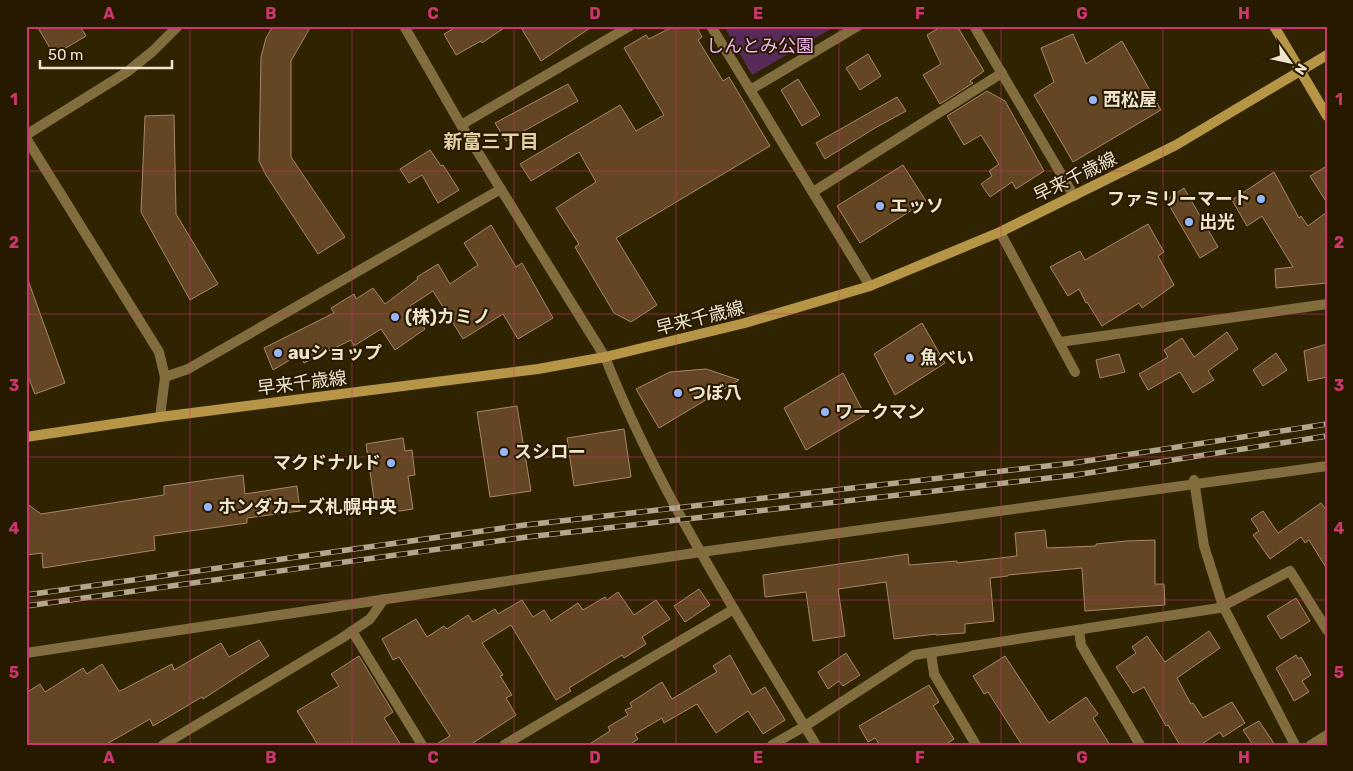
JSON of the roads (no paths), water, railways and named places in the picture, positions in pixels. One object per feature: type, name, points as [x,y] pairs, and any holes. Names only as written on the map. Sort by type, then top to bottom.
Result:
[{"type":"main road","points":[[1274,26],[1327,116]]},
{"type":"main road","name":"早来千歳線","points":[[26,436],[538,369],[605,357],[745,323],[870,286],[1000,232],[1176,145],[1327,55]]},
{"type":"street","points":[[160,417],[165,377],[159,352],[26,136],[127,72],[153,51],[178,26]]},
{"type":"street","points":[[404,26],[461,125],[605,357],[651,458],[701,552],[816,745]]},
{"type":"street","points":[[461,125],[630,26]]},
{"type":"street","points":[[711,26],[870,286]]},
{"type":"street","points":[[750,90],[858,26]]},
{"type":"street","points":[[974,26],[1074,196]]},
{"type":"street","points":[[812,192],[1002,73]]},
{"type":"street","points":[[165,377],[188,369],[500,189]]},
{"type":"street","points":[[1000,232],[1076,372]]},
{"type":"street","points":[[1060,342],[1327,304]]},
{"type":"street","points":[[26,653],[701,552],[1195,482],[1327,466]]},
{"type":"street","points":[[1195,482],[1204,546],[1223,606],[1295,745]]},
{"type":"street","points":[[772,745],[805,726],[914,655],[1219,608],[1290,571],[1327,630]]},
{"type":"street","points":[[163,745],[352,631],[370,618],[384,599]]},
{"type":"street","points":[[504,745],[734,609]]},
{"type":"street","points":[[1079,630],[1081,646],[1140,745]]},
{"type":"street","points":[[352,631],[422,745]]},
{"type":"street","points":[[931,653],[934,674],[976,745]]},
{"type":"street","points":[[1311,745],[1327,736]]},
{"type":"railway","points":[[26,595],[525,525],[1073,463],[1327,424]]},
{"type":"railway","points":[[26,606],[527,537],[1075,475],[1327,436]]},
{"type":"place","name":"西松屋","points":[[1093,100]]},
{"type":"place","name":"ファミリーマート","points":[[1261,199]]},
{"type":"place","name":"エッソ","points":[[880,206]]},
{"type":"place","name":"出光","points":[[1189,222]]},
{"type":"place","name":"(株)カミノ","points":[[395,317]]},
{"type":"place","name":"auショップ","points":[[278,353]]},
{"type":"place","name":"魚べい","points":[[910,358]]},
{"type":"place","name":"つぼ八","points":[[678,393]]},
{"type":"place","name":"ワークマン","points":[[825,412]]},
{"type":"place","name":"スシロー","points":[[504,452]]},
{"type":"place","name":"マクドナルド","points":[[391,463]]},
{"type":"place","name":"ホンダカーズ札幌中央","points":[[208,507]]},
{"type":"district","name":"新富三丁目","points":[[491,141]]},
{"type":"park label","name":"しんとみ公園","points":[[760,46]]}]
